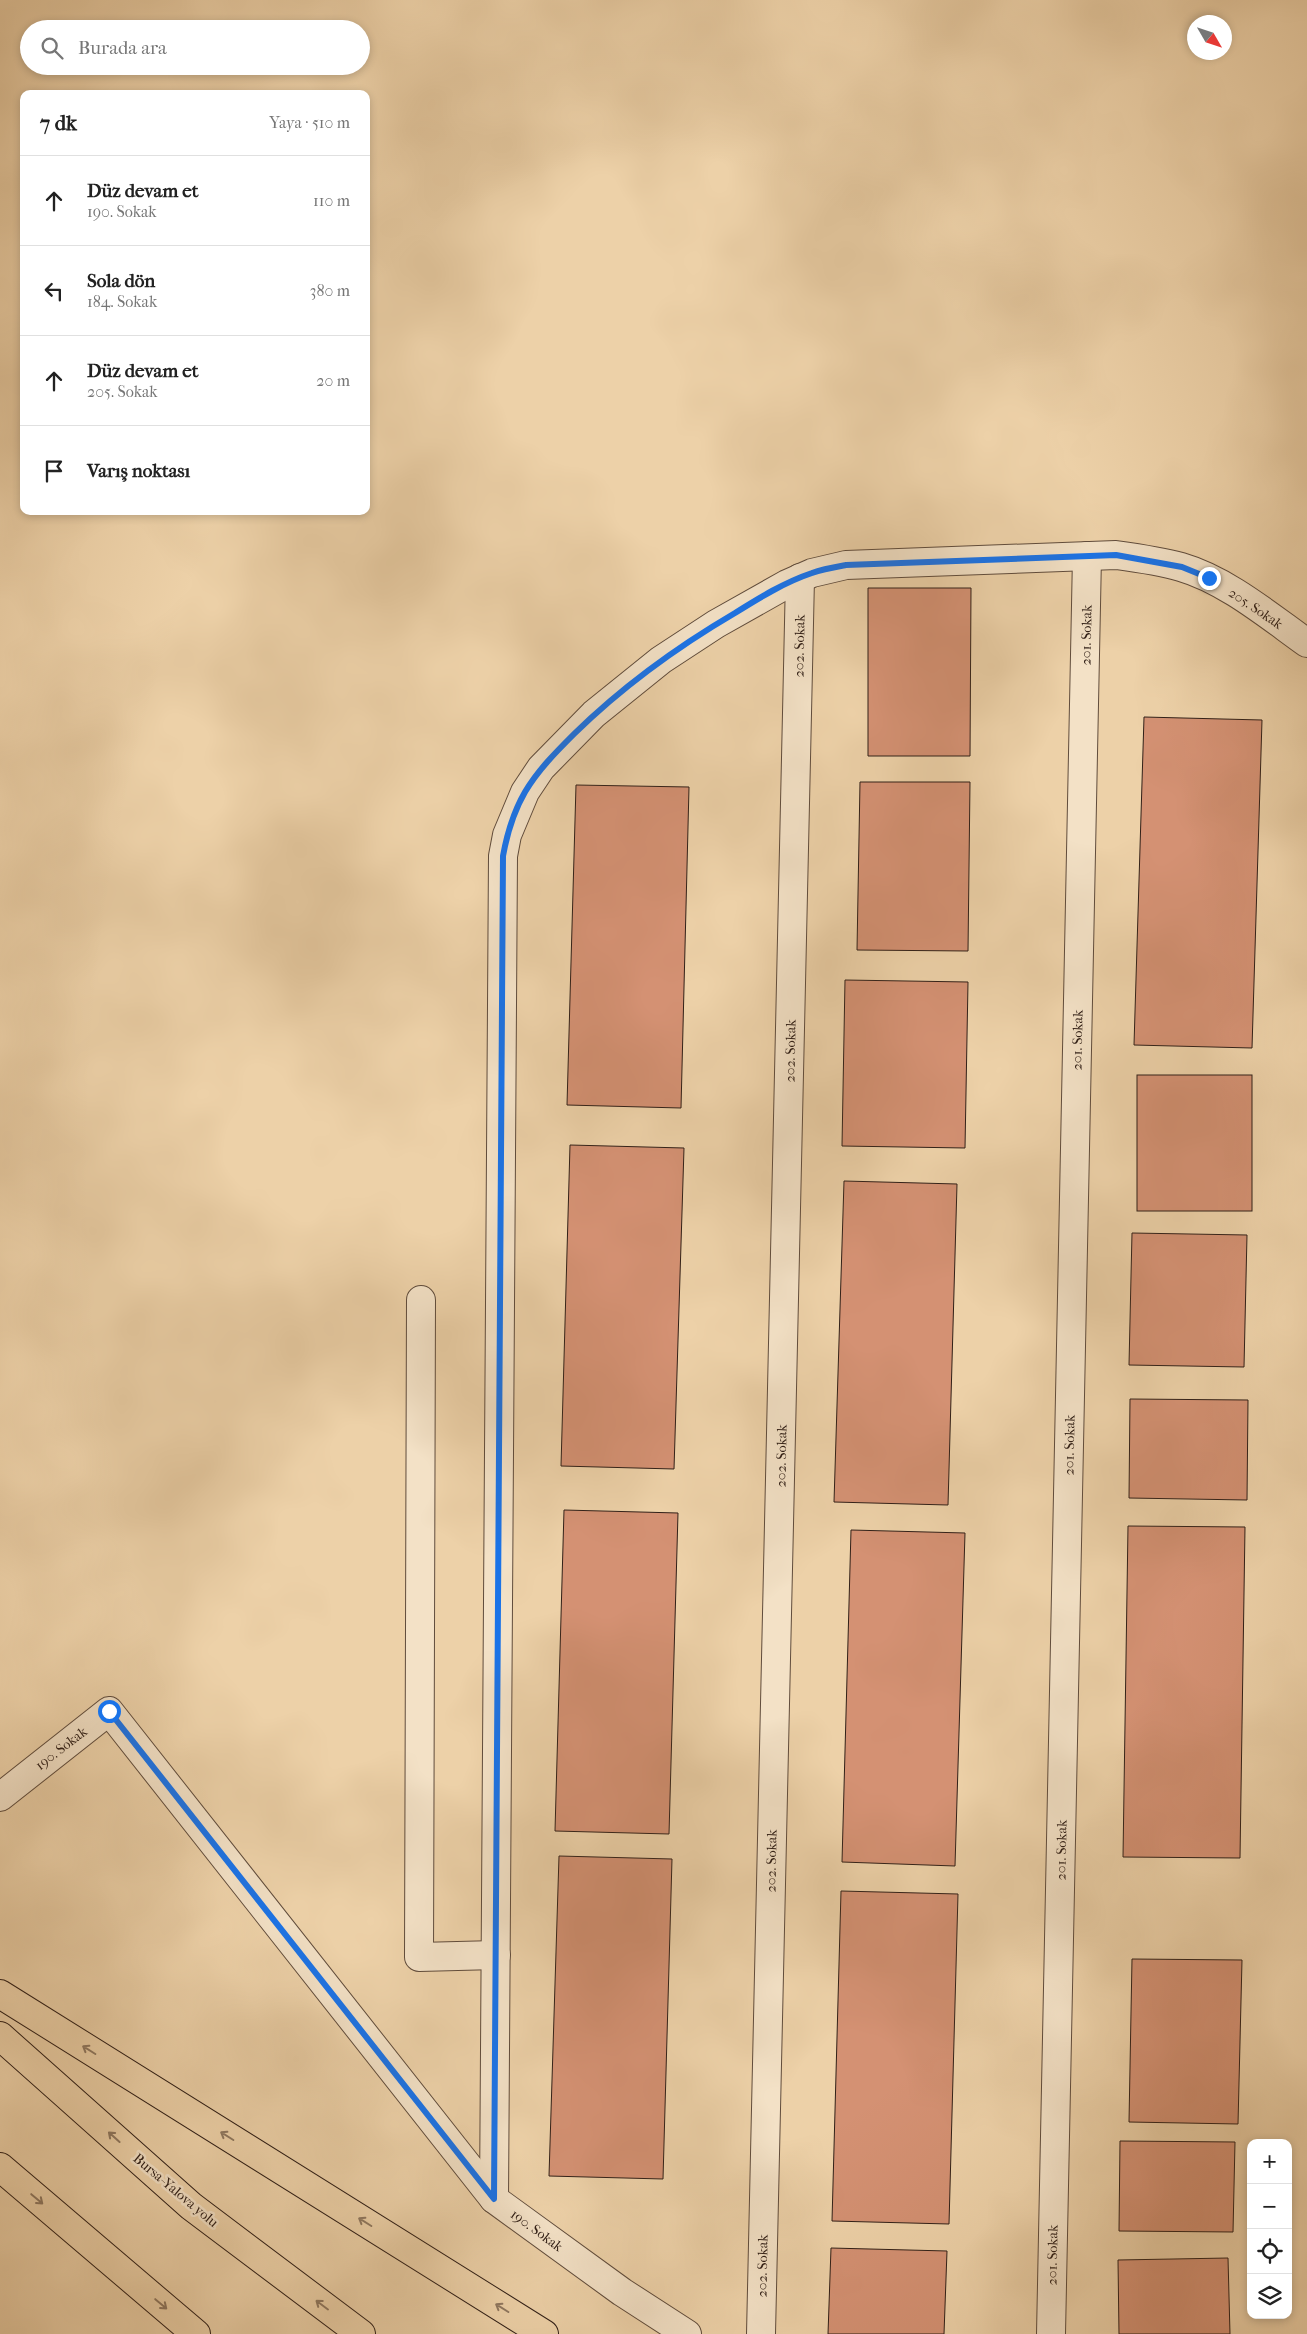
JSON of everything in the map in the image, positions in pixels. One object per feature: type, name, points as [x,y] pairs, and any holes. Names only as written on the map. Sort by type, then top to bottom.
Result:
[{"type":"highway","points":[[0,1994],[544,2334]]},
{"type":"highway","name":"Bursa-Yalova yolu","points":[[0,2036],[191,2206],[361,2334]]},
{"type":"highway","points":[[0,2167],[196,2334]]},
{"type":"street","name":"205. Sokak","points":[[494,2199],[503,856],[507,835],[525,792],[541,768],[594,714],[661,660],[747,605],[800,578],[846,565],[1116,555],[1152,561],[1182,567],[1209,578],[1307,643]]},
{"type":"street","name":"201. Sokak","points":[[1051,2334],[1088,556]]},
{"type":"street","name":"202. Sokak","points":[[761,2334],[800,578]]},
{"type":"street","points":[[420,1300],[419,1957],[496,1955]]},
{"type":"street","name":"190. Sokak","points":[[0,1797],[109,1711],[494,2199],[622,2292],[687,2334]]},
{"type":"building","points":[[868,588],[971,588],[970,756],[868,756]]},
{"type":"building","points":[[1144,717],[1262,720],[1252,1048],[1134,1045]]},
{"type":"building","points":[[860,782],[970,782],[968,951],[857,950]]},
{"type":"building","points":[[576,785],[689,787],[681,1108],[567,1105]]},
{"type":"building","points":[[845,980],[968,982],[965,1148],[842,1146]]},
{"type":"building","points":[[1137,1075],[1252,1075],[1252,1211],[1137,1211]]},
{"type":"building","points":[[570,1145],[684,1148],[674,1469],[561,1466]]},
{"type":"building","points":[[844,1181],[957,1184],[948,1505],[834,1502]]},
{"type":"building","points":[[1132,1233],[1247,1235],[1244,1367],[1129,1365]]},
{"type":"building","points":[[1130,1399],[1248,1400],[1247,1500],[1129,1498]]},
{"type":"building","points":[[564,1510],[678,1513],[669,1834],[555,1831]]},
{"type":"building","points":[[1128,1526],[1245,1527],[1240,1858],[1123,1857]]},
{"type":"building","points":[[851,1530],[965,1533],[955,1866],[842,1862]]},
{"type":"building","points":[[559,1856],[672,1859],[663,2179],[549,2176]]},
{"type":"building","points":[[841,1891],[958,1894],[949,2224],[832,2221]]},
{"type":"building","points":[[1132,1959],[1242,1960],[1238,2124],[1129,2122]]},
{"type":"building","points":[[1120,2141],[1235,2142],[1233,2232],[1119,2231]]},
{"type":"building","points":[[831,2248],[947,2251],[944,2334],[828,2334]]},
{"type":"building","points":[[1228,2258],[1230,2334],[1119,2334],[1118,2260]]},
{"type":"route","points":[[109,1711],[494,2199],[503,856],[507,835],[515,814],[525,792],[541,768],[594,714],[626,688],[661,660],[716,624],[747,605],[812,573],[846,565],[1116,555],[1182,567],[1209,578]]}]
